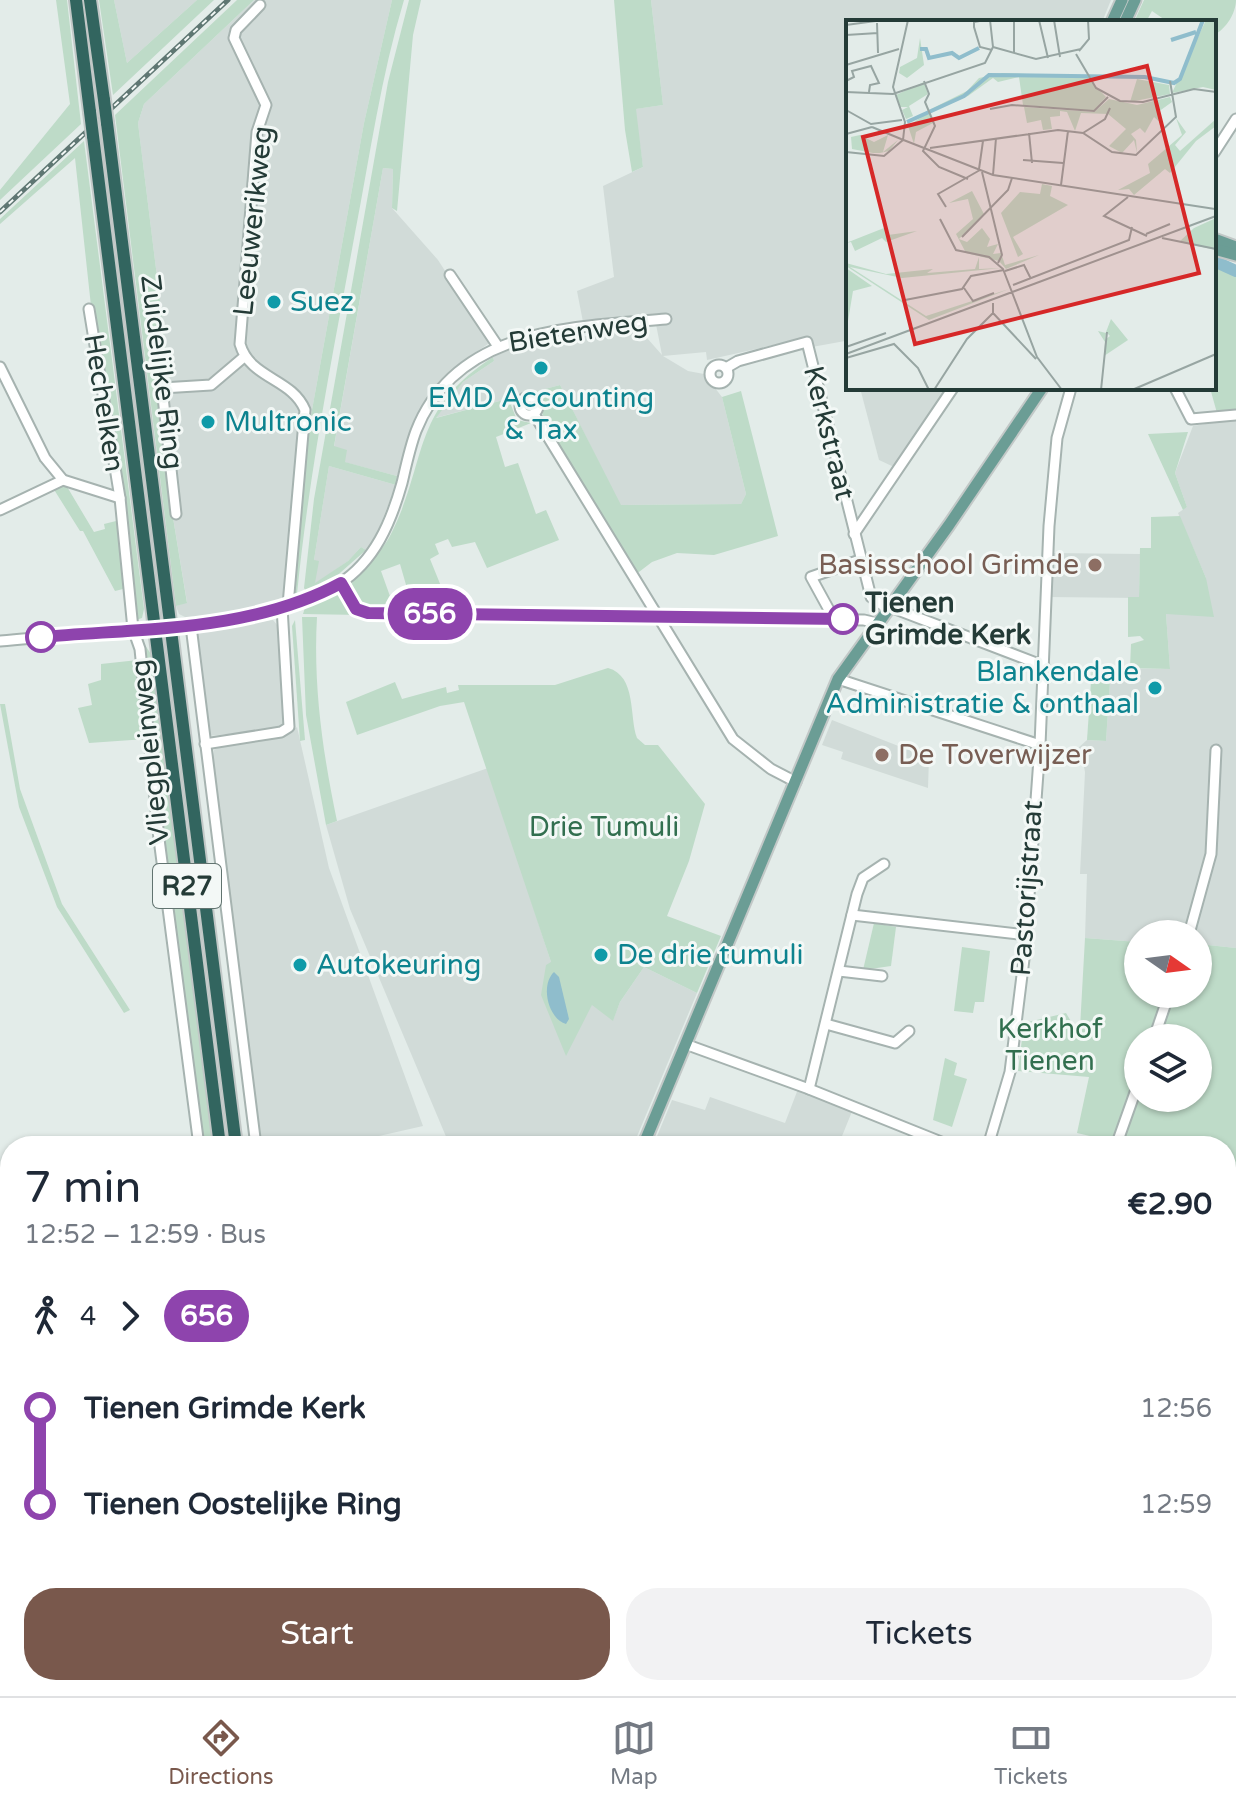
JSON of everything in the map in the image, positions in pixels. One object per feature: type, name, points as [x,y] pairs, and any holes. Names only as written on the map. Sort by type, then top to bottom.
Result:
[{"type":"highway","name":"Zuidelijke Ring","points":[[76,0],[155,627]]},
{"type":"highway","name":"Zuidelijke Ring","points":[[90,0],[170,626]]},
{"type":"highway","name":"R27","points":[[170,626],[235,1136]]},
{"type":"highway","name":"R27","points":[[155,627],[219,1136]]},
{"type":"main road","points":[[1113,20],[1122,0]]},
{"type":"main road","points":[[1126,20],[1135,0]]},
{"type":"main road","points":[[1216,240],[1236,247]]},
{"type":"main road","points":[[1216,250],[1236,255]]},
{"type":"main road","points":[[647,1136],[838,679],[1041,390]]},
{"type":"street","name":"Leeuwerikweg","points":[[205,744],[281,732],[289,727],[285,606],[305,410],[295,392],[253,367],[244,357],[240,344],[257,132],[266,105],[234,38],[236,30],[260,5]]},
{"type":"street","points":[[1216,150],[1236,119]]},
{"type":"street","points":[[450,275],[497,345]]},
{"type":"street","name":"Hechelken","points":[[89,309],[120,498]]},
{"type":"street","name":"Bietenweg","points":[[341,583],[359,567],[382,537],[394,512],[416,430],[433,399],[470,362],[497,345],[527,336],[666,319]]},
{"type":"street","name":"Kerkstraat","points":[[726,368],[738,361],[807,342],[871,597],[889,608]]},
{"type":"street","name":"Leeuwerikweg","points":[[176,514],[162,388],[211,385],[244,357]]},
{"type":"street","points":[[0,367],[45,458],[63,480],[120,498]]},
{"type":"street","points":[[854,534],[952,390]]},
{"type":"street","name":"Pastorijstraat","points":[[991,1136],[1010,1072],[1026,935],[1057,438],[1070,390]]},
{"type":"street","points":[[1176,390],[1191,419],[1236,415]]},
{"type":"street","points":[[534,414],[655,618],[733,739],[771,769],[796,782]]},
{"type":"street","points":[[0,510],[63,480]]},
{"type":"street","name":"Vliegpleinweg","points":[[120,498],[133,629],[140,649],[159,839],[198,1136]]},
{"type":"street","points":[[834,619],[811,577],[860,560]]},
{"type":"street","points":[[0,641],[246,617],[285,606],[341,583],[356,609],[368,613],[834,619],[877,623]]},
{"type":"street","points":[[889,608],[1044,666]]},
{"type":"street","points":[[192,634],[255,1136]]},
{"type":"street","points":[[838,679],[1040,745]]},
{"type":"street","points":[[1193,920],[1211,854],[1216,750]]},
{"type":"street","points":[[809,1089],[863,878],[884,864]]},
{"type":"street","points":[[852,915],[1026,935]]},
{"type":"street","points":[[839,971],[882,976]]},
{"type":"street","points":[[826,1024],[895,1043],[909,1031]]},
{"type":"street","points":[[685,1044],[926,1136]]},
{"type":"street","points":[[1120,1136],[1128,1112]]},
{"type":"shaded area","points":[[114,0],[197,0],[127,63]]},
{"type":"shaded area","points":[[254,0],[392,0],[364,123],[310,421],[292,597],[249,612],[189,619],[179,614],[176,606],[187,602],[166,475],[160,384],[170,382],[138,123],[144,104]]},
{"type":"shaded area","points":[[651,0],[1111,0],[1103,20],[846,20],[846,343],[812,347],[809,337],[707,360],[706,352],[663,356],[688,371],[704,374],[722,397],[746,494],[741,504],[620,505],[560,385],[435,418],[463,382],[494,361],[493,357],[518,346],[634,329],[640,330],[662,355],[654,314],[583,322],[577,291],[614,277],[603,186],[643,167],[635,109],[663,105]]},
{"type":"shaded area","points":[[383,168],[393,169],[392,208],[438,260],[489,339],[488,344],[461,362],[422,408],[397,476],[344,462],[334,447]]},
{"type":"shaded area","points":[[861,390],[948,390],[894,467],[879,460]]},
{"type":"shaded area","points":[[1236,419],[1236,948],[1212,945],[1212,920],[1124,920],[1124,941],[1085,938],[1087,874],[1080,874],[1085,772],[1083,762],[1078,760],[1077,749],[1087,740],[1106,741],[1111,668],[1170,669],[1166,614],[1206,578],[1178,513],[1187,507],[1175,473],[1193,426]]},
{"type":"shaded area","points":[[329,466],[396,485],[376,536],[366,550],[361,547],[348,561],[315,584],[314,560]]},
{"type":"shaded area","name":"Basisschool Grimde","points":[[1050,553],[1140,554],[1139,598],[1049,597]]},
{"type":"shaded area","points":[[273,620],[278,626],[283,724],[279,729],[208,736],[196,637],[200,631],[210,628]]},
{"type":"shaded area","name":"De Toverwijzer","points":[[832,720],[929,758],[928,788],[841,759],[843,752],[822,745]]},
{"type":"shaded area","points":[[297,727],[329,868],[423,1126],[379,1136],[260,1136],[213,757],[214,750],[221,746],[287,735]]},
{"type":"shaded area","points":[[488,768],[551,962],[566,1054],[592,1004],[613,1020],[620,1002],[644,967],[697,993],[637,1136],[446,1136],[350,909],[326,825]]},
{"type":"shaded area","points":[[798,1089],[853,1109],[842,1136],[657,1136],[672,1100],[705,1110],[710,1097],[785,1123]]},
{"type":"green space","points":[[56,0],[67,0],[81,124],[0,200],[0,190],[70,104]]},
{"type":"green space","points":[[99,0],[114,0],[127,63],[197,0],[214,0],[113,95]]},
{"type":"green space","points":[[237,0],[254,0],[144,104],[138,123],[170,382],[160,385],[166,475],[187,603],[176,606],[115,115]]},
{"type":"green space","points":[[392,0],[404,0],[376,116],[322,413],[297,594],[292,597],[310,421],[364,123]]},
{"type":"green space","points":[[409,0],[421,0],[413,35],[397,211],[392,208],[393,169],[383,168],[334,446],[347,450],[345,462],[397,476],[396,485],[329,466],[314,560],[319,561],[315,583],[348,561],[361,547],[366,550],[332,580],[307,593],[304,588],[314,499],[388,82]]},
{"type":"green space","points":[[614,0],[651,0],[663,105],[636,109],[643,167],[632,172],[625,130]]},
{"type":"green space","points":[[1144,0],[1236,0],[1230,20],[1216,34],[1216,20],[1165,20],[1152,11],[1147,20],[1135,20]]},
{"type":"green space","points":[[84,141],[144,609],[142,618],[136,620],[91,306],[75,158],[0,224],[0,219]]},
{"type":"green space","points":[[1216,261],[1231,267],[1236,276],[1236,410],[1217,413],[1211,390],[1216,390]]},
{"type":"green space","points":[[493,357],[494,361],[463,382],[436,418],[526,394],[511,405],[517,420],[531,423],[496,437],[505,467],[518,463],[536,514],[546,510],[559,540],[487,568],[475,542],[452,547],[448,539],[435,544],[439,554],[430,559],[447,601],[445,609],[413,609],[400,564],[381,571],[391,599],[389,610],[359,607],[350,587],[391,534],[434,417],[466,377]]},
{"type":"green space","points":[[560,385],[621,505],[741,504],[746,494],[722,397],[741,391],[778,536],[714,555],[677,553],[652,562],[635,575],[543,418],[541,402],[536,396],[526,394]]},
{"type":"green space","points":[[1188,432],[1175,473],[1187,507],[1183,510],[1148,434]]},
{"type":"green space","points":[[66,485],[94,532],[105,529],[104,524],[120,520],[127,588],[115,591],[83,531],[80,531],[53,488]]},
{"type":"green space","points":[[1180,516],[1206,578],[1214,617],[1166,614],[1170,669],[1130,668],[1131,644],[1144,640],[1140,636],[1128,637],[1128,597],[1139,597],[1140,548],[1151,548],[1151,517]]},
{"type":"green space","points":[[340,594],[360,615],[303,614],[306,604]]},
{"type":"green space","points":[[302,617],[317,617],[316,669],[320,720],[337,821],[326,825],[306,715]]},
{"type":"green space","points":[[295,620],[305,740],[300,741],[292,626]]},
{"type":"green space","points":[[138,635],[151,654],[212,1136],[201,1136]]},
{"type":"green space","points":[[138,660],[146,739],[89,743],[78,708],[92,705],[88,684],[101,680],[101,664]]},
{"type":"green space","points":[[1092,667],[1111,668],[1106,741],[1087,740]]},
{"type":"green space","name":"Drie Tumuli","points":[[608,668],[624,679],[628,688],[637,738],[645,745],[658,745],[705,804],[689,861],[667,916],[721,936],[697,993],[644,967],[620,1002],[613,1021],[592,1005],[566,1056],[541,995],[546,965],[551,962],[464,702],[440,706],[357,735],[346,702],[395,682],[402,699],[446,687],[447,693],[459,690],[458,685],[555,685]]},
{"type":"green space","points":[[0,704],[5,704],[20,789],[62,904],[130,1010],[124,1013],[57,907],[19,807]]},
{"type":"green space","points":[[874,923],[896,927],[891,966],[863,970]]},
{"type":"green space","name":"Kerkhof Tienen","points":[[1085,938],[1124,941],[1124,1008],[1159,1008],[1153,1024],[1124,1024],[1124,1112],[1116,1136],[1077,1133],[1089,1077],[1018,1071],[1024,1023],[1066,1013],[1075,1028],[1080,1028]]},
{"type":"green space","points":[[1212,945],[1236,948],[1236,1136],[1124,1136],[1133,1112],[1212,1112],[1212,1024],[1164,1024],[1169,1008],[1212,1008]]},
{"type":"green space","points":[[962,947],[990,951],[984,1002],[975,1002],[973,1013],[954,1011]]},
{"type":"green space","points":[[945,1058],[957,1063],[954,1075],[967,1079],[952,1127],[933,1120]]},
{"type":"water","points":[[554,972],[559,977],[569,1019],[566,1024],[555,1016],[548,1001],[547,985]]},
{"type":"waterway","points":[[1216,262],[1236,271]]},
{"type":"railway","points":[[0,212],[228,0]]},
{"type":"bus line","name":"656","points":[[41,637],[246,617],[288,605],[341,583],[356,609],[368,613],[843,619]]},
{"type":"place","name":"Suez","points":[[274,302]]},
{"type":"place","name":"EMD Accounting & Tax","points":[[541,368]]},
{"type":"place","name":"Multronic","points":[[208,422]]},
{"type":"place","name":"Basisschool Grimde","points":[[1095,565]]},
{"type":"place","name":"Tienen Grimde Kerk","points":[[843,619]]},
{"type":"place","name":"Blankendale Administratie & onthaal","points":[[1155,688]]},
{"type":"place","name":"De Toverwijzer","points":[[882,755]]},
{"type":"place","name":"De drie tumuli","points":[[601,955]]},
{"type":"place","name":"Autokeuring","points":[[300,965]]}]
